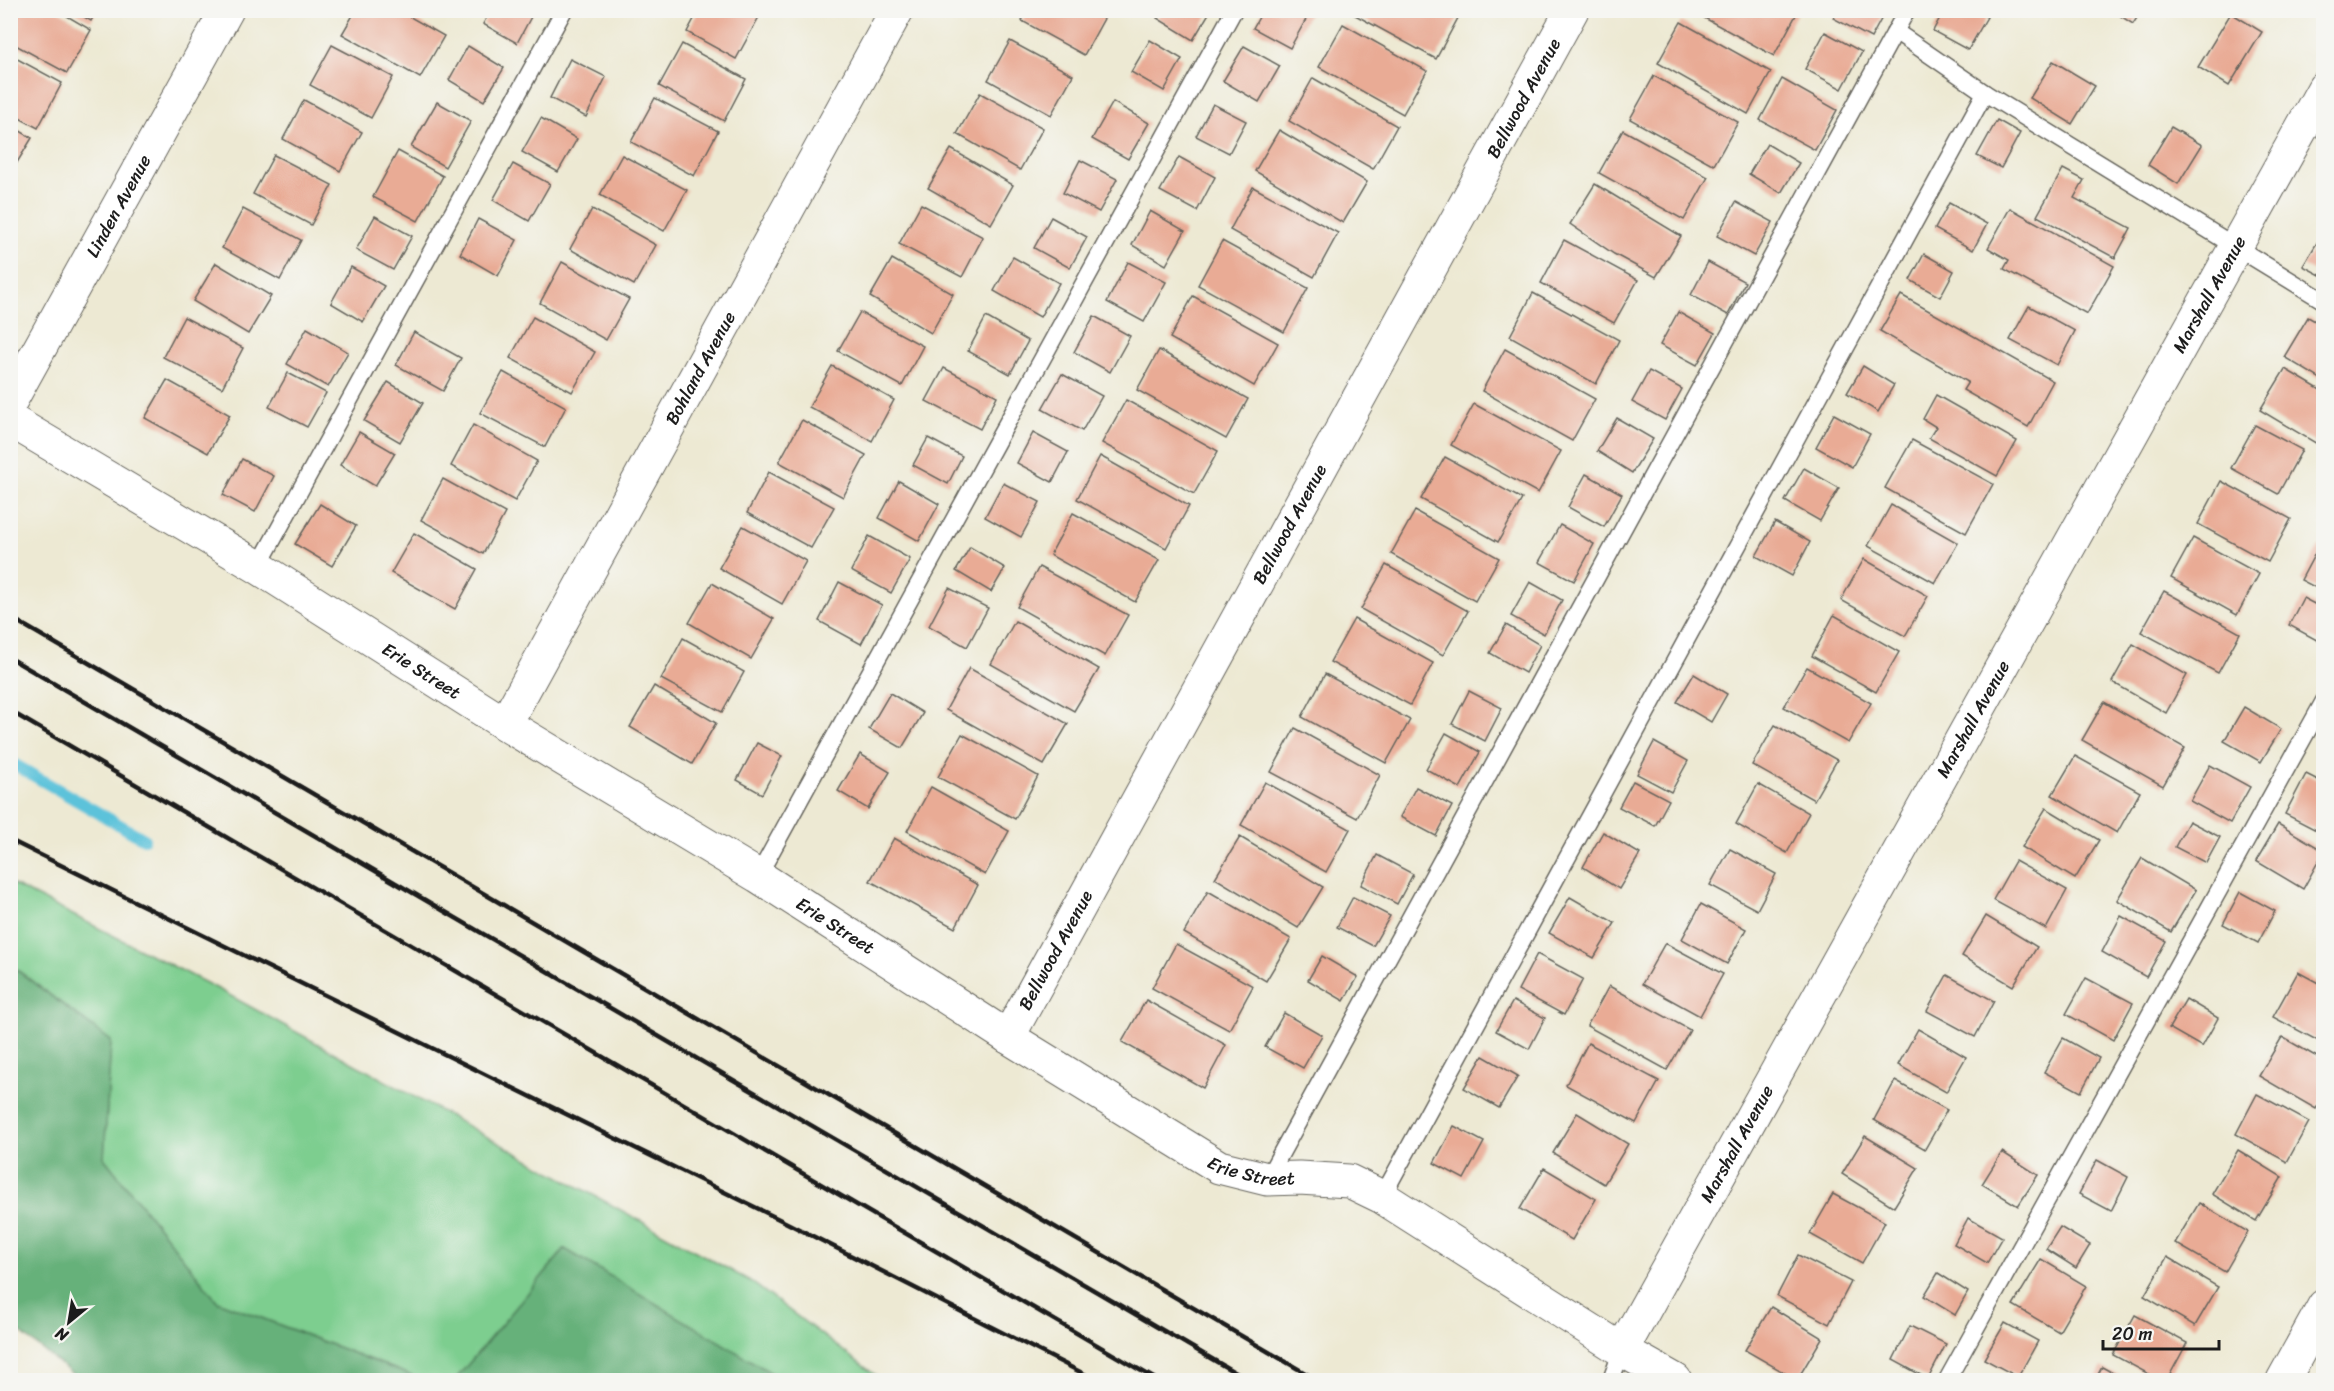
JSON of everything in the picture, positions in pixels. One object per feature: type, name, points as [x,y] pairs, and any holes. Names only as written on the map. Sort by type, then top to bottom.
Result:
[{"type":"street","name":"Linden Avenue","points":[[10,402],[226,10]]},
{"type":"street","name":"Bohland Avenue","points":[[505,724],[897,10]]},
{"type":"street","name":"Bellwood Avenue","points":[[1008,1037],[1572,10]]},
{"type":"street","name":"Marshall Avenue","points":[[1622,1350],[2324,88]]},
{"type":"street","name":"Erie Street","points":[[10,420],[258,567],[505,724],[758,876],[1008,1037],[1219,1167],[1267,1179],[1349,1181],[1382,1197],[1622,1350],[1675,1380]]},
{"type":"street","points":[[2283,1380],[2324,1306]]},
{"type":"lane","points":[[258,567],[564,10]]},
{"type":"lane","points":[[758,876],[1234,10]]},
{"type":"lane","points":[[1267,1179],[1906,10]]},
{"type":"lane","points":[[1895,31],[1985,93],[2324,301]]},
{"type":"lane","points":[[1382,1197],[1985,93]]},
{"type":"lane","points":[[1947,1380],[2324,701]]},
{"type":"lane","points":[[1611,1380],[1622,1350]]},
{"type":"green space","points":[[10,883],[220,990],[750,1281],[882,1380],[783,1380],[565,1249],[455,1380],[423,1380],[217,1301],[104,1158],[111,1041],[11,965]]},
{"type":"green space","points":[[10,965],[111,1041],[104,1158],[217,1301],[423,1380],[80,1380],[11,1325]]},
{"type":"green space","points":[[565,1249],[783,1380],[455,1380]]},
{"type":"building","points":[[10,10],[57,10],[91,30],[67,73],[10,42]]},
{"type":"building","points":[[72,10],[97,10],[91,21]]},
{"type":"building","points":[[356,10],[398,10],[444,36],[420,78],[342,34]]},
{"type":"building","points":[[435,10],[457,10],[452,19]]},
{"type":"building","points":[[491,10],[529,10],[533,13],[517,43],[483,24]]},
{"type":"building","points":[[699,10],[752,10],[760,15],[736,59],[687,32]]},
{"type":"building","points":[[1027,10],[1097,10],[1106,15],[1084,55],[1022,21]]},
{"type":"building","points":[[1162,10],[1211,10],[1193,40],[1157,18]]},
{"type":"building","points":[[1263,10],[1302,10],[1309,14],[1290,48],[1253,28]]},
{"type":"building","points":[[1346,10],[1444,10],[1458,18],[1436,59]]},
{"type":"building","points":[[1690,10],[1791,10],[1797,13],[1774,56]]},
{"type":"building","points":[[1837,10],[1886,10],[1871,38],[1833,18]]},
{"type":"building","points":[[1944,10],[1976,10],[1987,17],[1968,50],[1933,31]]},
{"type":"building","points":[[2111,10],[2142,10],[2133,24]]},
{"type":"building","points":[[2231,13],[2262,32],[2229,86],[2198,67]]},
{"type":"building","points":[[1681,22],[1771,72],[1748,114],[1658,63]]},
{"type":"building","points":[[1343,24],[1427,71],[1403,114],[1319,67]]},
{"type":"building","points":[[1825,32],[1862,52],[1842,89],[1805,69]]},
{"type":"building","points":[[1150,40],[1182,59],[1164,91],[1131,72]]},
{"type":"building","points":[[1010,41],[1073,75],[1051,115],[988,80]]},
{"type":"building","points":[[682,44],[746,79],[724,121],[659,86]]},
{"type":"building","points":[[332,45],[393,77],[371,118],[310,85]]},
{"type":"building","points":[[468,46],[504,68],[484,101],[449,80]]},
{"type":"building","points":[[1244,46],[1280,66],[1259,102],[1223,81]]},
{"type":"building","points":[[10,55],[62,83],[38,128],[10,113]]},
{"type":"building","points":[[570,59],[606,77],[586,117],[550,98]]},
{"type":"building","points":[[2053,61],[2095,86],[2072,124],[2030,98]]},
{"type":"building","points":[[1654,76],[1738,122],[1714,165],[1630,119]]},
{"type":"building","points":[[1313,78],[1397,126],[1373,169],[1289,121]]},
{"type":"building","points":[[1782,79],[1837,110],[1815,150],[1760,120]]},
{"type":"building","points":[[980,93],[1043,128],[1020,170],[957,134]]},
{"type":"building","points":[[655,98],[718,131],[694,176],[631,142]]},
{"type":"building","points":[[304,100],[362,132],[340,171],[283,139]]},
{"type":"building","points":[[437,102],[471,121],[445,167],[411,147]]},
{"type":"building","points":[[1113,102],[1149,123],[1128,159],[1092,139]]},
{"type":"building","points":[[1213,104],[1246,121],[1229,153],[1196,136]]},
{"type":"building","points":[[541,118],[577,139],[558,172],[522,152]]},
{"type":"building","points":[[1997,120],[2020,133],[2001,168],[1977,156]]},
{"type":"building","points":[[10,125],[32,138],[10,174]]},
{"type":"building","points":[[2171,127],[2202,145],[2178,184],[2148,165]]},
{"type":"building","points":[[1279,130],[1367,182],[1343,223],[1255,171]]},
{"type":"building","points":[[1623,130],[1708,177],[1684,220],[1599,173]]},
{"type":"building","points":[[1767,144],[1799,163],[1781,193],[1749,174]]},
{"type":"building","points":[[951,149],[1013,185],[991,224],[928,188]]},
{"type":"building","points":[[398,151],[443,176],[418,221],[373,197]]},
{"type":"building","points":[[274,155],[332,185],[311,225],[253,194]]},
{"type":"building","points":[[622,155],[687,190],[664,231],[600,195]]},
{"type":"building","points":[[1179,157],[1215,177],[1197,211],[1160,191]]},
{"type":"building","points":[[1080,160],[1117,179],[1099,212],[1063,193]]},
{"type":"building","points":[[513,164],[550,184],[529,221],[493,200]]},
{"type":"building","points":[[2063,169],[2084,180],[2074,198],[2131,228],[2115,258],[2037,216]]},
{"type":"building","points":[[1595,184],[1681,236],[1656,277],[1614,254],[1570,224]]},
{"type":"building","points":[[1253,187],[1338,233],[1314,277],[1230,230]]},
{"type":"building","points":[[1736,202],[1773,222],[1754,256],[1717,236]]},
{"type":"building","points":[[1949,203],[1987,224],[1973,250],[1935,229]]},
{"type":"building","points":[[921,204],[983,237],[962,277],[899,244]]},
{"type":"building","points":[[2010,208],[2114,266],[2087,314],[2004,269],[2009,260],[1988,248]]},
{"type":"building","points":[[243,209],[301,240],[280,280],[222,248]]},
{"type":"building","points":[[592,209],[656,245],[634,285],[570,249]]},
{"type":"building","points":[[1150,211],[1185,231],[1166,265],[1132,245]]},
{"type":"building","points":[[375,216],[412,236],[393,270],[356,250]]},
{"type":"building","points":[[1051,217],[1087,237],[1070,268],[1034,248]]},
{"type":"building","points":[[478,219],[517,240],[498,276],[460,254]]},
{"type":"building","points":[[2324,231],[2324,277],[2303,266]]},
{"type":"building","points":[[1564,240],[1638,280],[1614,323],[1541,283]]},
{"type":"building","points":[[1222,241],[1308,288],[1284,332],[1198,285]]},
{"type":"building","points":[[1924,254],[1954,271],[1940,297],[1910,280]]},
{"type":"building","points":[[1013,257],[1059,283],[1040,317],[994,291]]},
{"type":"building","points":[[892,259],[953,294],[931,333],[870,297]]},
{"type":"building","points":[[562,262],[629,299],[606,340],[540,303]]},
{"type":"building","points":[[1128,262],[1166,282],[1144,322],[1107,302]]},
{"type":"building","points":[[1708,262],[1745,282],[1728,315],[1691,295]]},
{"type":"building","points":[[216,263],[271,296],[248,334],[193,301]]},
{"type":"building","points":[[351,267],[384,286],[363,322],[331,303]]},
{"type":"building","points":[[1533,293],[1619,340],[1596,384],[1510,336]]},
{"type":"building","points":[[1901,295],[2053,381],[2028,427],[1963,390],[1968,382],[1880,331]]},
{"type":"building","points":[[1193,296],[1278,343],[1254,386],[1170,338]]},
{"type":"building","points":[[2029,306],[2075,331],[2057,365],[2010,340]]},
{"type":"building","points":[[860,312],[923,346],[902,386],[838,351]]},
{"type":"building","points":[[1678,312],[1715,333],[1697,365],[1660,345]]},
{"type":"building","points":[[1094,316],[1130,336],[1110,372],[1074,352]]},
{"type":"building","points":[[184,317],[243,348],[222,388],[163,357]]},
{"type":"building","points":[[533,317],[595,352],[572,392],[510,358]]},
{"type":"building","points":[[986,317],[1028,341],[1010,374],[968,351]]},
{"type":"building","points":[[2308,317],[2324,326],[2324,381],[2284,357]]},
{"type":"building","points":[[307,328],[348,352],[328,387],[287,364]]},
{"type":"building","points":[[414,332],[461,358],[443,391],[396,365]]},
{"type":"building","points":[[1505,349],[1595,399],[1572,441],[1482,391]]},
{"type":"building","points":[[1159,350],[1248,399],[1226,439],[1137,390]]},
{"type":"building","points":[[832,366],[894,400],[872,441],[809,407]]},
{"type":"building","points":[[1863,366],[1894,385],[1878,412],[1847,393]]},
{"type":"building","points":[[944,368],[997,396],[980,429],[926,401]]},
{"type":"building","points":[[2285,369],[2324,392],[2324,448],[2260,410]]},
{"type":"building","points":[[1649,371],[1682,389],[1665,420],[1632,402]]},
{"type":"building","points":[[503,372],[566,407],[545,447],[480,413]]},
{"type":"building","points":[[288,373],[326,393],[307,427],[269,407]]},
{"type":"building","points":[[1062,374],[1102,396],[1082,431],[1042,409]]},
{"type":"building","points":[[167,380],[230,415],[208,453],[145,418]]},
{"type":"building","points":[[388,382],[423,403],[400,442],[364,421]]},
{"type":"building","points":[[1936,395],[2017,441],[1997,476],[1929,438],[1936,427],[1923,419]]},
{"type":"building","points":[[1126,400],[1218,451],[1194,494],[1102,443]]},
{"type":"building","points":[[1474,404],[1561,451],[1538,493],[1451,445]]},
{"type":"building","points":[[1834,414],[1870,434],[1852,467],[1816,447]]},
{"type":"building","points":[[1617,418],[1653,439],[1632,473],[1597,451]]},
{"type":"building","points":[[802,420],[866,455],[843,497],[779,462]]},
{"type":"building","points":[[473,425],[537,461],[515,501],[451,466]]},
{"type":"building","points":[[2255,425],[2302,450],[2278,494],[2231,468]]},
{"type":"building","points":[[359,432],[395,453],[375,486],[340,465]]},
{"type":"building","points":[[1033,433],[1068,452],[1052,482],[1017,463]]},
{"type":"building","points":[[928,438],[962,456],[948,484],[913,465]]},
{"type":"building","points":[[1912,440],[1993,484],[1966,533],[1885,488]]},
{"type":"building","points":[[1100,456],[1189,506],[1166,548],[1077,499]]},
{"type":"building","points":[[1445,457],[1522,499],[1498,542],[1421,499]]},
{"type":"building","points":[[242,459],[274,476],[255,512],[223,495]]},
{"type":"building","points":[[1804,468],[1839,488],[1820,521],[1785,501]]},
{"type":"building","points":[[769,472],[834,507],[811,548],[747,513]]},
{"type":"building","points":[[1586,474],[1622,494],[1604,527],[1568,507]]},
{"type":"building","points":[[443,479],[505,513],[483,554],[421,520]]},
{"type":"building","points":[[899,481],[939,504],[919,541],[879,518]]},
{"type":"building","points":[[2221,481],[2291,519],[2268,562],[2198,524]]},
{"type":"building","points":[[1003,483],[1040,502],[1021,537],[985,517]]},
{"type":"building","points":[[320,504],[356,526],[332,566],[295,544]]},
{"type":"building","points":[[1891,505],[1958,543],[1935,583],[1868,546]]},
{"type":"building","points":[[1415,511],[1499,558],[1475,601],[1391,554]]},
{"type":"building","points":[[1073,513],[1159,560],[1135,602],[1050,555]]},
{"type":"building","points":[[1775,522],[1810,542],[1792,576],[1756,556]]},
{"type":"building","points":[[1560,525],[1594,544],[1574,581],[1539,562]]},
{"type":"building","points":[[743,526],[806,561],[782,604],[719,568]]},
{"type":"building","points":[[414,533],[477,569],[455,609],[391,573]]},
{"type":"building","points":[[869,536],[910,559],[891,593],[851,571]]},
{"type":"building","points":[[2193,538],[2259,574],[2237,615],[2171,578]]},
{"type":"building","points":[[2319,546],[2324,548],[2324,592],[2301,580]]},
{"type":"building","points":[[970,547],[1005,568],[991,592],[956,571]]},
{"type":"building","points":[[1864,559],[1928,596],[1905,636],[1841,600]]},
{"type":"building","points":[[1386,565],[1468,611],[1443,655],[1361,609]]},
{"type":"building","points":[[1039,567],[1128,615],[1105,656],[1017,607]]},
{"type":"building","points":[[839,582],[882,605],[861,644],[819,621]]},
{"type":"building","points":[[1530,582],[1562,600],[1544,634],[1511,616]]},
{"type":"building","points":[[712,583],[774,619],[751,659],[689,623]]},
{"type":"building","points":[[949,588],[988,608],[967,647],[929,626]]},
{"type":"building","points":[[2164,591],[2240,633],[2218,673],[2141,632]]},
{"type":"building","points":[[2303,598],[2324,609],[2324,644],[2289,625]]},
{"type":"building","points":[[1834,615],[1899,652],[1876,692],[1812,656]]},
{"type":"building","points":[[1354,619],[1433,663],[1410,705],[1330,662]]},
{"type":"building","points":[[1015,621],[1099,669],[1074,711],[991,664]]},
{"type":"building","points":[[1506,625],[1540,645],[1525,673],[1490,653]]},
{"type":"building","points":[[683,638],[744,672],[722,712],[661,679]]},
{"type":"building","points":[[2133,644],[2187,675],[2166,713],[2112,682]]},
{"type":"building","points":[[1807,667],[1871,703],[1848,743],[1784,707]]},
{"type":"building","points":[[969,668],[1068,724],[1044,765],[946,710]]},
{"type":"building","points":[[1325,674],[1410,720],[1386,763],[1302,717]]},
{"type":"building","points":[[1694,674],[1727,694],[1711,722],[1677,702]]},
{"type":"building","points":[[654,686],[716,723],[692,764],[630,727]]},
{"type":"building","points":[[1469,691],[1502,708],[1485,741],[1452,724]]},
{"type":"building","points":[[890,693],[923,713],[902,748],[869,729]]},
{"type":"building","points":[[2104,702],[2185,748],[2163,786],[2082,740]]},
{"type":"building","points":[[2244,707],[2281,729],[2261,762],[2224,741]]},
{"type":"building","points":[[1775,725],[1837,760],[1814,800],[1752,765]]},
{"type":"building","points":[[1295,728],[1380,775],[1357,818],[1271,772]]},
{"type":"building","points":[[1446,733],[1480,752],[1460,788],[1426,769]]},
{"type":"building","points":[[962,734],[1038,776],[1015,819],[938,777]]},
{"type":"building","points":[[1654,742],[1688,761],[1671,792],[1637,774]]},
{"type":"building","points":[[757,743],[782,756],[762,794],[737,780]]},
{"type":"building","points":[[860,754],[890,772],[868,809],[838,791]]},
{"type":"building","points":[[2075,756],[2140,792],[2117,833],[2052,795]]},
{"type":"building","points":[[2210,765],[2250,787],[2230,823],[2190,801]]},
{"type":"building","points":[[2306,774],[2324,783],[2324,825],[2320,832],[2285,814]]},
{"type":"building","points":[[1633,781],[1669,800],[1655,826],[1619,807]]},
{"type":"building","points":[[1265,782],[1350,829],[1326,872],[1241,825]]},
{"type":"building","points":[[1758,784],[1809,813],[1787,853],[1736,824]]},
{"type":"building","points":[[931,787],[1009,831],[985,875],[907,831]]},
{"type":"building","points":[[1416,787],[1452,806],[1436,836],[1400,817]]},
{"type":"building","points":[[2046,808],[2099,840],[2075,879],[2022,847]]},
{"type":"building","points":[[2189,821],[2220,837],[2206,863],[2175,847]]},
{"type":"building","points":[[2278,824],[2324,851],[2303,889],[2256,861]]},
{"type":"building","points":[[1603,832],[1640,854],[1619,889],[1583,867]]},
{"type":"building","points":[[1240,837],[1323,887],[1298,928],[1215,878]]},
{"type":"building","points":[[894,838],[978,885],[955,928],[870,881]]},
{"type":"building","points":[[1730,849],[1776,874],[1757,910],[1710,885]]},
{"type":"building","points":[[1377,855],[1413,874],[1397,904],[1361,885]]},
{"type":"building","points":[[2142,858],[2196,890],[2171,932],[2117,900]]},
{"type":"building","points":[[2015,861],[2067,890],[2046,929],[1993,900]]},
{"type":"building","points":[[1208,891],[1291,939],[1266,981],[1184,933]]},
{"type":"building","points":[[2240,892],[2275,911],[2258,943],[2223,924]]},
{"type":"building","points":[[1353,897],[1390,916],[1373,946],[1337,927]]},
{"type":"building","points":[[1570,897],[1615,923],[1594,958],[1549,933]]},
{"type":"building","points":[[1701,904],[1746,929],[1727,964],[1682,939]]},
{"type":"building","points":[[1986,916],[2037,947],[2013,986],[1962,956]]},
{"type":"building","points":[[2121,916],[2166,941],[2146,977],[2102,952]]},
{"type":"building","points":[[1665,943],[1723,974],[1700,1016],[1642,984]]},
{"type":"building","points":[[1176,944],[1253,986],[1229,1030],[1152,988]]},
{"type":"building","points":[[1537,954],[1583,979],[1564,1015],[1518,990]]},
{"type":"building","points":[[1322,956],[1358,977],[1344,1001],[1308,980]]},
{"type":"building","points":[[2298,972],[2324,986],[2324,1044],[2273,1017]]},
{"type":"building","points":[[1947,975],[1994,1001],[1975,1037],[1927,1011]]},
{"type":"building","points":[[2086,978],[2133,1003],[2113,1040],[2066,1014]]},
{"type":"building","points":[[1609,986],[1690,1030],[1667,1070],[1587,1026]]},
{"type":"building","points":[[2186,999],[2218,1018],[2202,1047],[2169,1028]]},
{"type":"building","points":[[1146,1000],[1226,1045],[1203,1088],[1122,1042]]},
{"type":"building","points":[[1513,1001],[1545,1018],[1529,1049],[1496,1031]]},
{"type":"building","points":[[1284,1013],[1322,1035],[1303,1068],[1265,1047]]},
{"type":"building","points":[[1918,1029],[1966,1057],[1946,1092],[1898,1065]]},
{"type":"building","points":[[2282,1037],[2324,1061],[2324,1096],[2316,1109],[2259,1076]]},
{"type":"building","points":[[2063,1038],[2099,1058],[2081,1092],[2044,1072]]},
{"type":"building","points":[[1588,1043],[1659,1081],[1636,1123],[1566,1085]]},
{"type":"building","points":[[1483,1056],[1518,1076],[1499,1108],[1464,1088]]},
{"type":"building","points":[[1895,1081],[1947,1110],[1925,1149],[1874,1120]]},
{"type":"building","points":[[2257,1094],[2309,1122],[2287,1162],[2236,1134]]},
{"type":"building","points":[[1577,1113],[1628,1144],[1604,1184],[1553,1153]]},
{"type":"building","points":[[1454,1126],[1484,1142],[1464,1179],[1434,1163]]},
{"type":"building","points":[[1865,1136],[1918,1168],[1894,1207],[1842,1174]]},
{"type":"building","points":[[2238,1150],[2282,1177],[2256,1221],[2212,1194]]},
{"type":"building","points":[[2002,1152],[2038,1175],[2018,1206],[1982,1184]]},
{"type":"building","points":[[2097,1160],[2128,1177],[2111,1211],[2079,1194]]},
{"type":"building","points":[[1544,1168],[1596,1199],[1572,1240],[1520,1209]]},
{"type":"building","points":[[1833,1194],[1885,1222],[1862,1263],[1810,1234]]},
{"type":"building","points":[[2199,1203],[2248,1232],[2225,1272],[2175,1243]]},
{"type":"building","points":[[1968,1218],[2002,1237],[1987,1263],[1954,1244]]},
{"type":"building","points":[[2060,1227],[2090,1245],[2076,1268],[2046,1249]]},
{"type":"building","points":[[1798,1255],[1851,1282],[1829,1324],[1777,1296]]},
{"type":"building","points":[[2167,1257],[2218,1287],[2195,1326],[2144,1296]]},
{"type":"building","points":[[2041,1259],[2086,1286],[2059,1332],[2013,1305]]},
{"type":"building","points":[[1938,1273],[1968,1292],[1955,1315],[1924,1296]]},
{"type":"building","points":[[1771,1307],[1822,1338],[1797,1380],[1745,1350]]},
{"type":"building","points":[[2135,1315],[2187,1343],[2167,1380],[2160,1380],[2113,1355]]},
{"type":"building","points":[[2005,1323],[2038,1341],[2018,1377],[1984,1359]]},
{"type":"building","points":[[1910,1326],[1946,1344],[1928,1379],[1893,1360]]},
{"type":"building","points":[[2102,1367],[2126,1380],[2095,1380]]},
{"type":"waterway","points":[[10,762],[144,839]]},
{"type":"railway","points":[[10,617],[1317,1380]]},
{"type":"railway","points":[[10,658],[1248,1380]]},
{"type":"railway","points":[[10,711],[1157,1380]]},
{"type":"railway","points":[[10,840],[787,1223],[1096,1380]]}]
